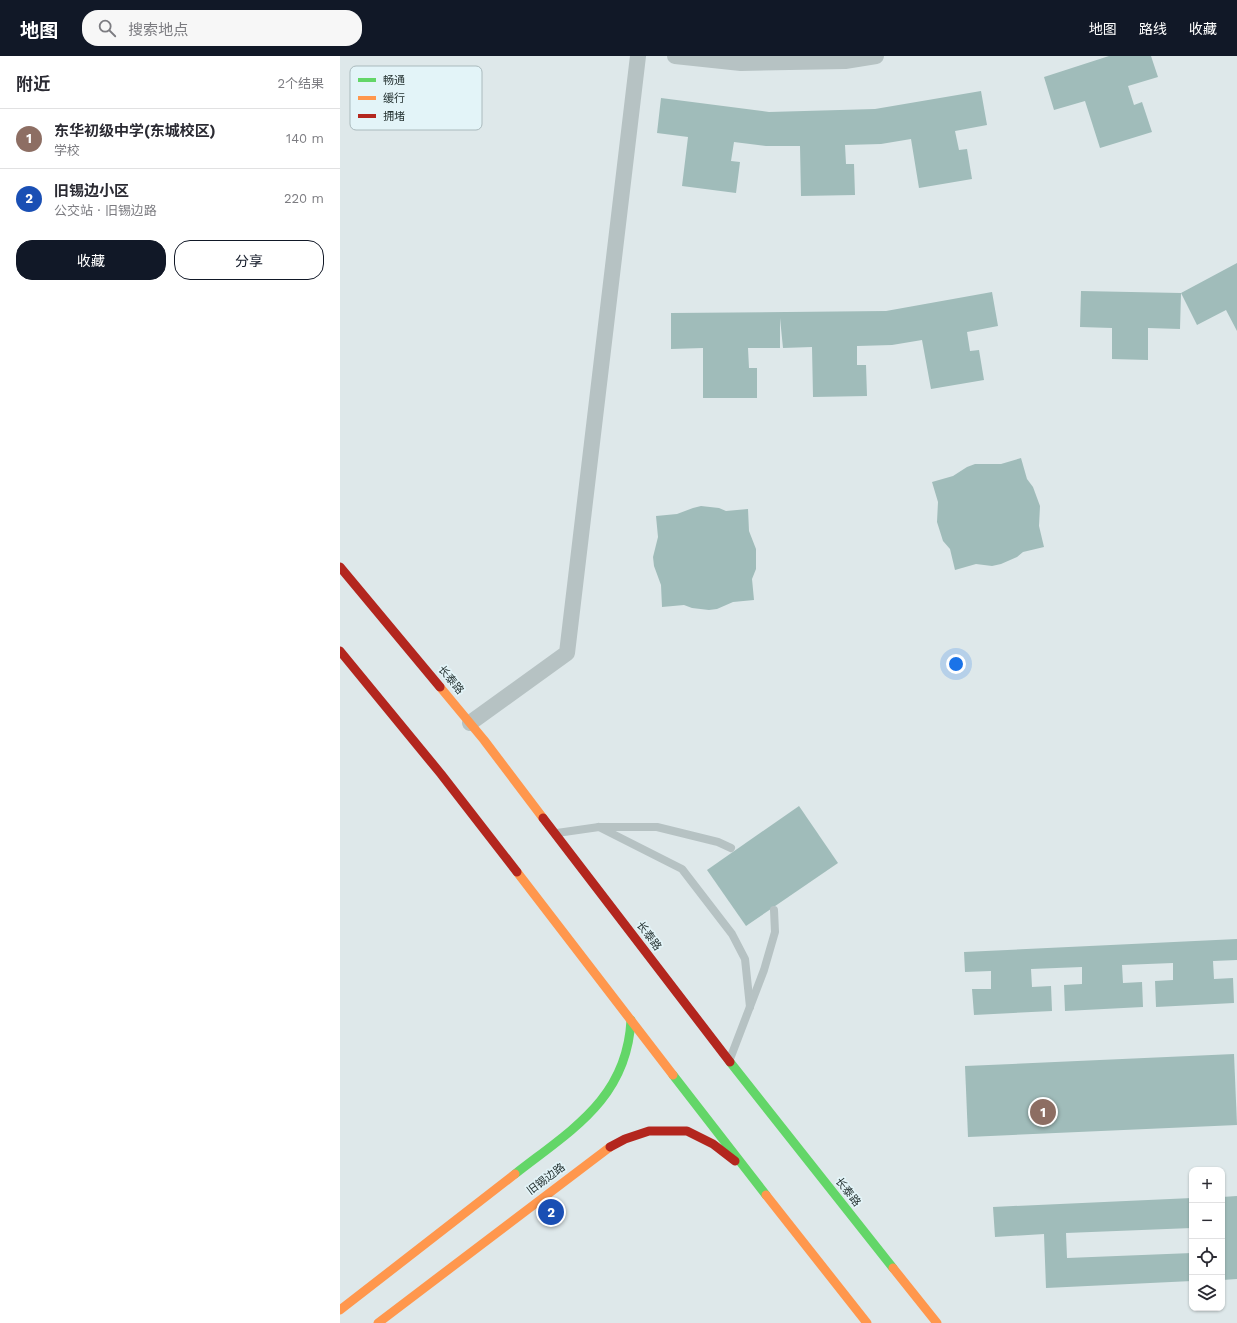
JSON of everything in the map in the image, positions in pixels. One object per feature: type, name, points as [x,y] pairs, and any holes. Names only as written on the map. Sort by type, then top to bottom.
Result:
[{"type":"main road","name":"长泰路","points":[[340,567],[470,723],[556,833],[729,1061],[937,1323]]},
{"type":"main road","points":[[340,651],[441,774],[745,1168],[867,1323]]},
{"type":"main road","name":"旧锡边路","points":[[340,1310],[582,1122],[603,1100],[619,1074],[628,1051],[631,1036],[631,1020]]},
{"type":"main road","name":"旧锡边路","points":[[378,1323],[605,1149],[625,1139],[649,1131],[687,1131],[713,1144],[745,1168]]},
{"type":"street","points":[[470,723],[567,653],[638,56]]},
{"type":"street","points":[[675,56],[741,63],[845,60],[876,56]]},
{"type":"lane","points":[[599,828],[682,869],[732,934],[745,959],[750,1007]]},
{"type":"lane","points":[[556,833],[599,828],[657,828],[718,842],[731,848]]},
{"type":"lane","points":[[729,1061],[764,970],[775,932],[774,910]]},
{"type":"building","points":[[1109,56],[1151,56],[1158,77],[1128,86],[1134,105],[1142,102],[1152,132],[1100,148],[1085,101],[1054,110],[1044,77]]},
{"type":"building","points":[[981,91],[987,125],[955,131],[959,150],[967,149],[972,179],[919,188],[911,139],[881,144],[845,145],[846,164],[854,164],[855,195],[801,196],[800,146],[766,146],[734,142],[731,161],[740,162],[736,193],[682,186],[688,137],[657,133],[661,98],[769,112],[875,109]]},
{"type":"building","points":[[1237,263],[1237,331],[1226,310],[1197,325],[1181,293]]},
{"type":"building","points":[[1081,291],[1181,293],[1180,329],[1148,328],[1148,360],[1112,359],[1112,328],[1080,327]]},
{"type":"building","points":[[992,292],[998,326],[967,332],[970,351],[979,350],[984,380],[931,389],[922,340],[892,345],[857,346],[857,365],[866,365],[867,396],[813,397],[812,347],[783,348],[780,318],[780,348],[748,348],[749,368],[757,368],[757,398],[703,398],[703,348],[671,349],[671,313],[886,311]]},
{"type":"building","points":[[1021,458],[1027,479],[1033,487],[1040,506],[1039,526],[1044,547],[1023,552],[1017,557],[1001,564],[992,566],[976,564],[955,570],[950,549],[943,541],[937,522],[938,502],[932,482],[953,476],[975,464],[1001,464]]},
{"type":"building","points":[[701,506],[719,508],[726,511],[748,509],[749,531],[756,549],[756,569],[752,579],[754,600],[733,602],[717,609],[709,610],[692,608],[684,605],[662,607],[661,585],[654,566],[653,557],[658,537],[656,516],[677,514]]},
{"type":"building","points":[[799,806],[838,863],[746,926],[707,870]]},
{"type":"building","points":[[1237,939],[1237,960],[1213,961],[1214,979],[1233,978],[1234,1003],[1156,1007],[1155,981],[1173,980],[1173,963],[1122,965],[1123,983],[1142,982],[1143,1007],[1065,1011],[1064,985],[1082,984],[1082,967],[1031,969],[1032,987],[1051,986],[1052,1011],[974,1015],[972,989],[991,989],[991,971],[965,972],[964,952]]},
{"type":"building","points":[[1234,1054],[1237,1125],[968,1137],[965,1066]]},
{"type":"building","points":[[1237,1196],[1237,1279],[1225,1280],[1225,1197]]},
{"type":"building","points":[[1189,1198],[1189,1228],[1066,1233],[1067,1258],[1189,1253],[1189,1281],[1046,1288],[1044,1234],[995,1237],[993,1207]]},
{"type":"traffic: fast","points":[[515,1174],[575,1127],[607,1092],[619,1071],[627,1047],[631,1020]]},
{"type":"traffic: fast","points":[[730,1062],[893,1268]]},
{"type":"traffic: fast","points":[[673,1075],[766,1195]]},
{"type":"traffic: slow","points":[[440,687],[484,740],[543,818]]},
{"type":"traffic: slow","points":[[517,872],[673,1075]]},
{"type":"traffic: slow","points":[[378,1323],[610,1147]]},
{"type":"traffic: slow","points":[[340,1310],[515,1174]]},
{"type":"traffic: slow","points":[[766,1195],[867,1323]]},
{"type":"traffic: slow","points":[[893,1268],[937,1323]]},
{"type":"traffic: jam","points":[[340,567],[440,687]]},
{"type":"traffic: jam","points":[[340,651],[441,774],[517,872]]},
{"type":"traffic: jam","points":[[543,818],[730,1062]]},
{"type":"traffic: jam","points":[[610,1147],[625,1139],[649,1131],[687,1131],[713,1144],[735,1161]]},
{"type":"place","name":"东华初级中学(东城校区)","points":[[1043,1112]]},
{"type":"place","name":"旧锡边小区","points":[[551,1212]]}]
